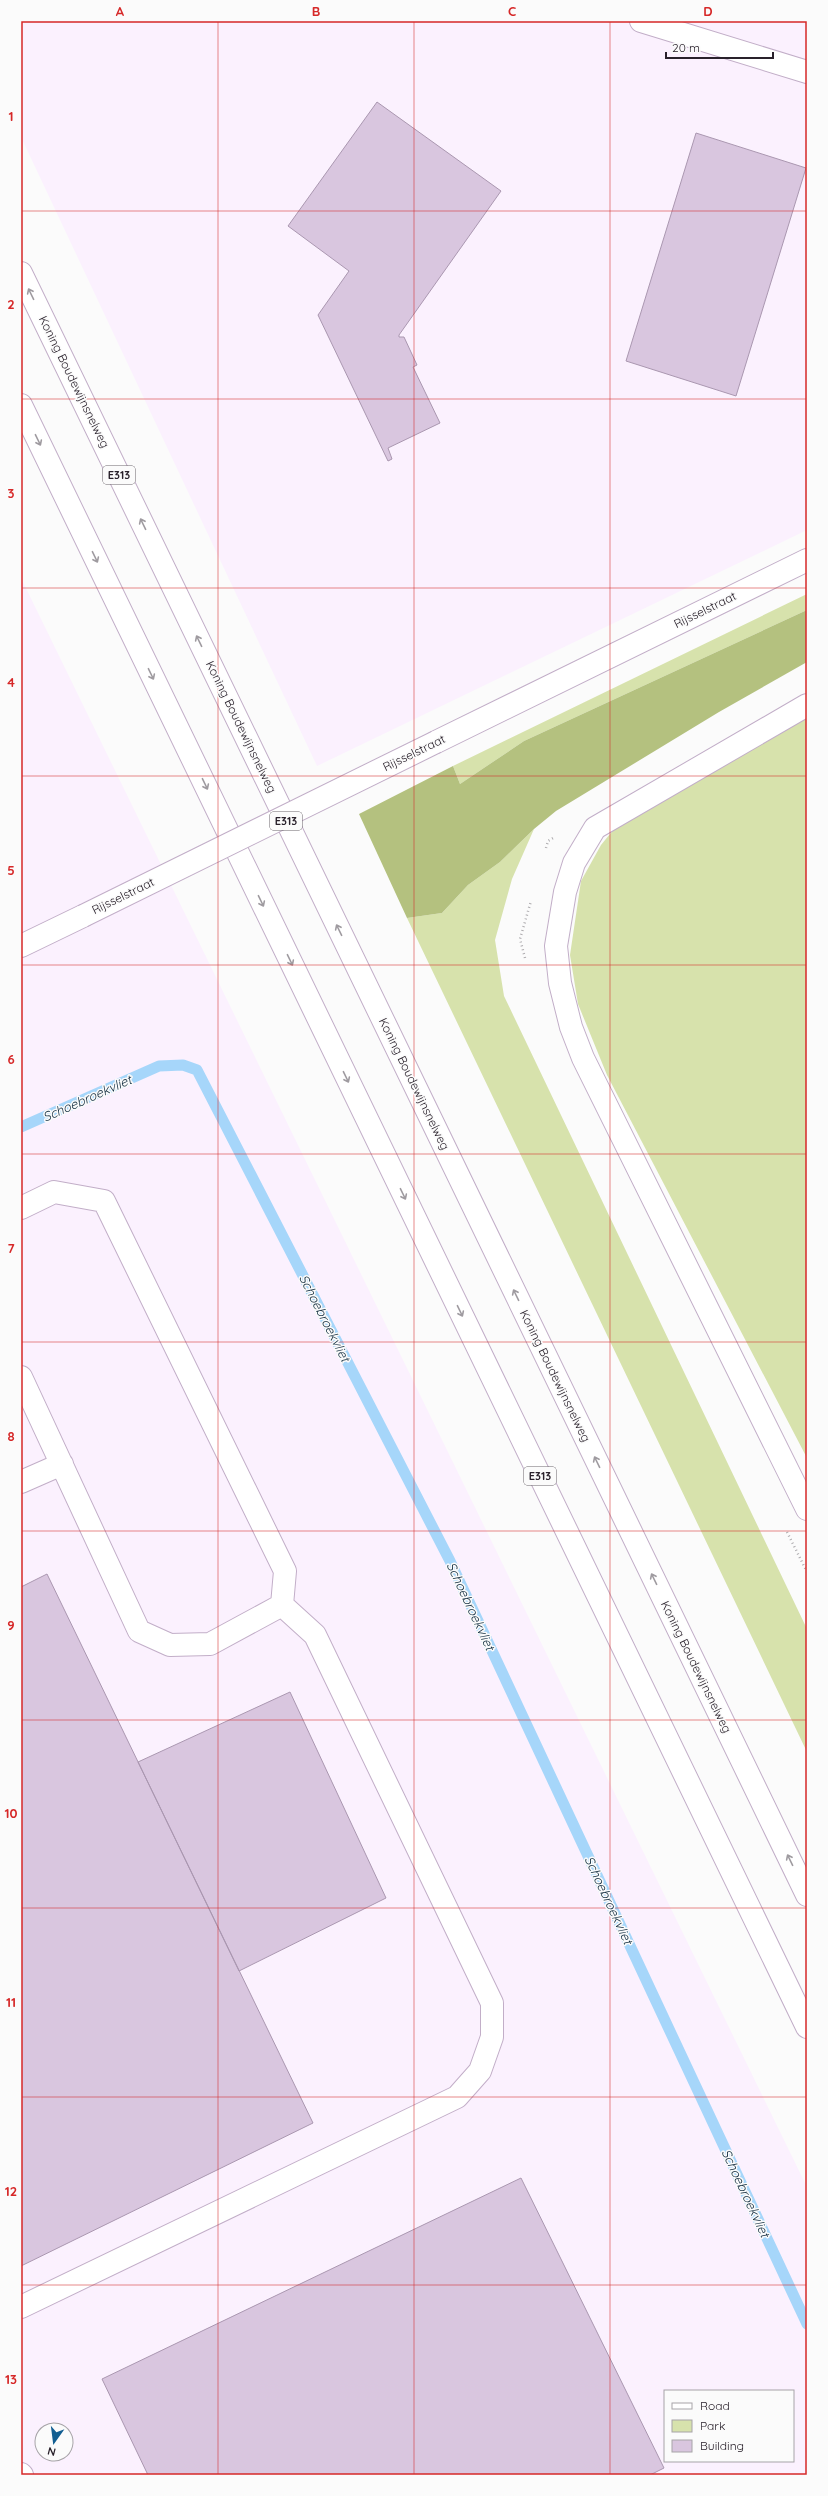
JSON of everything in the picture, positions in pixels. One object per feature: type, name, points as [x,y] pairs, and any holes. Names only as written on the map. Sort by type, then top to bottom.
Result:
[{"type":"main road","points":[[641,21],[807,72]]},
{"type":"main road","name":"Koning Boudewijnsnelweg","points":[[21,273],[807,1895]]},
{"type":"main road","name":"E313","points":[[21,405],[807,2027]]},
{"type":"main road","name":"Rijsselstraat","points":[[21,946],[807,560]]},
{"type":"main road","points":[[807,705],[595,828],[574,863],[564,892],[556,946],[560,983],[572,1027],[583,1058],[807,1509]]},
{"type":"main road","points":[[21,1208],[54,1192],[104,1201],[285,1571],[282,1605]]},
{"type":"main road","points":[[21,1377],[139,1631],[170,1645],[210,1644],[282,1605]]},
{"type":"main road","points":[[21,1482],[62,1464]]},
{"type":"main road","points":[[21,2307],[457,2097],[480,2071],[492,2037],[492,2003],[315,1635],[282,1605]]},
{"type":"path","points":[[544,856],[548,841],[555,837]]},
{"type":"path","points":[[526,961],[520,939],[533,894]]},
{"type":"path","points":[[786,1529],[807,1572]]},
{"type":"shaded area","points":[[21,21],[807,21],[807,530],[317,766],[21,137]]},
{"type":"shaded area","points":[[21,578],[807,2187],[807,2475],[21,2475]]},
{"type":"green space","points":[[807,594],[807,610],[524,741],[460,784],[453,766]]},
{"type":"green space","points":[[807,610],[807,662],[719,712],[556,811],[534,829],[500,862],[468,885],[442,913],[407,918],[359,814],[453,766],[460,784],[524,741]]},
{"type":"green space","points":[[807,715],[807,1458],[607,1075],[578,1004],[570,955],[581,881],[601,845],[614,829]]},
{"type":"green space","points":[[534,829],[512,879],[495,940],[504,996],[807,1629],[807,1752],[407,918],[442,913],[468,885],[500,862]]},
{"type":"building","points":[[377,102],[501,191],[399,335],[399,337],[404,337],[417,365],[413,367],[440,423],[388,448],[392,459],[388,461],[318,315],[349,271],[288,226]]},
{"type":"building","points":[[696,133],[806,168],[736,396],[626,361]]},
{"type":"building","points":[[47,1574],[313,2123],[21,2266],[21,1587]]},
{"type":"building","points":[[290,1692],[386,1898],[239,1971],[138,1762]]},
{"type":"building","points":[[521,2178],[664,2468],[650,2475],[148,2475],[102,2379]]},
{"type":"waterway","name":"Schoebroekvliet","points":[[21,1127],[159,1066],[183,1065],[197,1070],[450,1561],[807,2324]]}]
